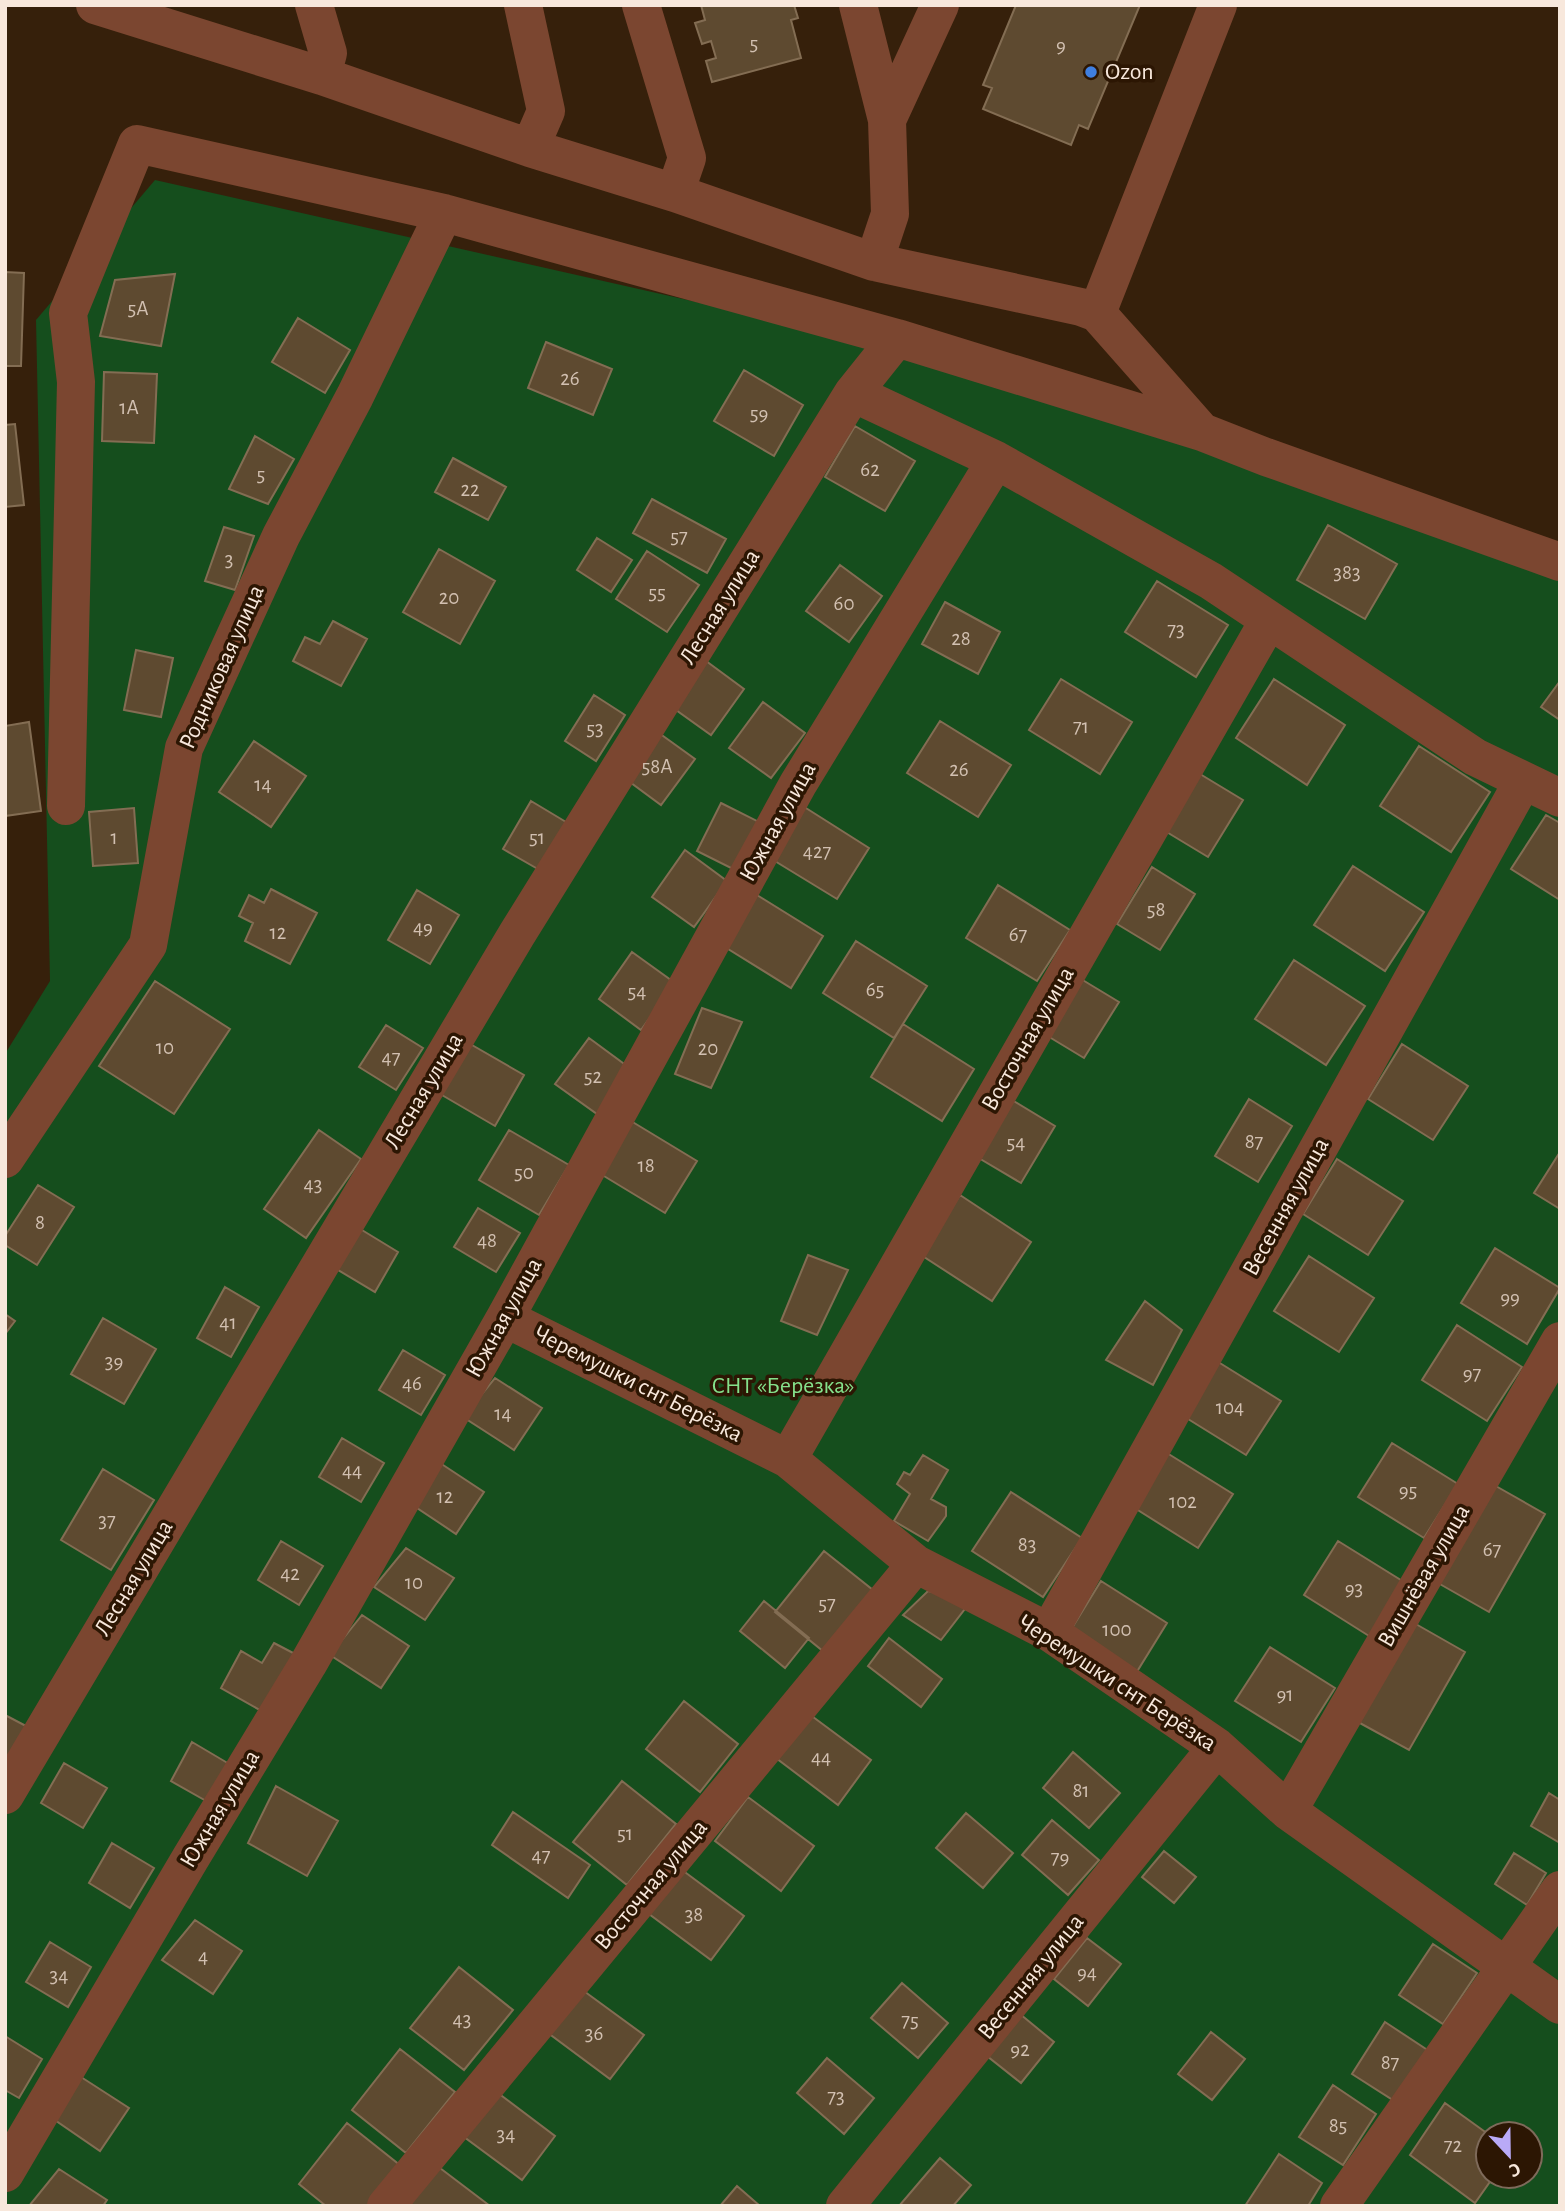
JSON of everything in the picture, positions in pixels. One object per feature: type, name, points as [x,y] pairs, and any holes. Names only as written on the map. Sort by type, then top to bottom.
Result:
[{"type":"street","points":[[94,5],[186,18],[321,76],[874,262],[1082,307],[1097,313],[1202,432]]},
{"type":"street","points":[[314,5],[328,53],[321,76]]},
{"type":"street","points":[[523,5],[546,111],[530,148]]},
{"type":"street","points":[[641,5],[687,158],[675,193]]},
{"type":"street","points":[[858,5],[887,120],[890,214],[874,262]]},
{"type":"street","points":[[887,120],[940,5]]},
{"type":"street","points":[[1097,313],[1218,5]]},
{"type":"street","points":[[66,806],[76,382],[68,313],[137,144],[444,214],[897,338],[1202,432],[1560,562]]},
{"type":"street","name":"Родниковая улица","points":[[5,1159],[148,945],[184,748],[281,536],[355,397],[444,214]]},
{"type":"street","name":"Лесная улица","points":[[5,1795],[517,934],[853,393],[897,338]]},
{"type":"street","points":[[853,393],[996,460],[1211,582],[1475,757],[1560,798]]},
{"type":"street","name":"Южная улица","points":[[5,2173],[308,1664],[505,1318],[799,784],[996,460]]},
{"type":"street","name":"Восточная улица","points":[[788,1459],[1269,620]]},
{"type":"street","name":"Весенняя улица","points":[[1049,1632],[1523,781]]},
{"type":"street","name":"Черемушки снт Берёзка","points":[[505,1318],[788,1459],[916,1564],[1049,1632],[1217,1747],[1288,1811],[1560,2005]]},
{"type":"street","name":"Вишнёвая улица","points":[[1288,1811],[1560,1341]]},
{"type":"street","name":"Восточная улица","points":[[386,2206],[916,1564]]},
{"type":"street","name":"Весенняя улица","points":[[845,2206],[1217,1747]]},
{"type":"street","points":[[1339,2206],[1560,1890]]},
{"type":"green space","name":"СНТ «Берёзка»","points":[[155,180],[865,340],[1560,570],[1560,2206],[5,2206],[5,1054],[50,981],[36,320]]},
{"type":"building","points":[[701,5],[794,5],[798,18],[791,20],[801,58],[712,82],[706,61],[716,58],[711,41],[702,44],[695,23],[705,20]]},
{"type":"building","points":[[1016,5],[1140,5],[1088,129],[1079,125],[1071,145],[983,109],[992,88],[983,85]]},
{"type":"building","points":[[5,272],[24,273],[21,366],[5,366]]},
{"type":"building","points":[[175,274],[161,346],[100,336],[115,280]]},
{"type":"building","points":[[298,318],[350,350],[325,393],[272,362]]},
{"type":"building","points":[[546,342],[612,369],[593,415],[528,388]]},
{"type":"building","points":[[744,370],[803,405],[774,456],[714,421]]},
{"type":"building","points":[[104,372],[157,374],[154,443],[102,441]]},
{"type":"building","points":[[15,424],[24,505],[5,507],[5,425]]},
{"type":"building","points":[[855,426],[915,461],[885,511],[825,477]]},
{"type":"building","points":[[255,436],[294,459],[268,504],[229,489]]},
{"type":"building","points":[[453,458],[506,487],[488,520],[435,492]]},
{"type":"building","points":[[652,499],[726,539],[707,573],[633,533]]},
{"type":"building","points":[[1328,525],[1397,564],[1365,619],[1297,580]]},
{"type":"building","points":[[224,527],[254,536],[235,590],[205,581]]},
{"type":"building","points":[[597,538],[632,560],[611,592],[577,570]]},
{"type":"building","points":[[439,549],[495,581],[460,644],[403,612]]},
{"type":"building","points":[[647,551],[699,585],[667,632],[616,599]]},
{"type":"building","points":[[840,565],[882,596],[849,642],[806,611]]},
{"type":"building","points":[[1157,581],[1228,625],[1196,677],[1125,632]]},
{"type":"building","points":[[945,602],[1000,632],[978,674],[922,644]]},
{"type":"building","points":[[333,621],[367,639],[341,686],[293,661],[305,637],[320,644]]},
{"type":"building","points":[[136,650],[173,658],[161,717],[124,710]]},
{"type":"building","points":[[702,658],[744,689],[711,735],[669,705]]},
{"type":"building","points":[[1061,679],[1132,722],[1100,774],[1029,730]]},
{"type":"building","points":[[1274,679],[1345,725],[1307,785],[1236,738]]},
{"type":"building","points":[[1560,681],[1560,720],[1541,707]]},
{"type":"building","points":[[594,695],[625,715],[596,761],[565,741]]},
{"type":"building","points":[[763,702],[805,733],[771,778],[729,748]]},
{"type":"building","points":[[940,721],[1011,765],[978,817],[907,773]]},
{"type":"building","points":[[29,722],[41,811],[5,816],[5,726]]},
{"type":"building","points":[[652,728],[695,759],[661,805],[619,774]]},
{"type":"building","points":[[254,741],[306,776],[271,827],[219,792]]},
{"type":"building","points":[[1419,746],[1490,792],[1451,852],[1380,806]]},
{"type":"building","points":[[1200,774],[1243,800],[1208,857],[1165,831]]},
{"type":"building","points":[[531,801],[571,825],[543,872],[503,849]]},
{"type":"building","points":[[721,803],[769,827],[733,869],[697,851]]},
{"type":"building","points":[[798,803],[869,848],[837,899],[765,855]]},
{"type":"building","points":[[134,808],[138,863],[93,866],[89,812]]},
{"type":"building","points":[[1546,815],[1560,823],[1560,900],[1511,869]]},
{"type":"building","points":[[685,850],[727,881],[694,927],[652,897]]},
{"type":"building","points":[[1353,866],[1424,912],[1385,971],[1314,925]]},
{"type":"building","points":[[1152,867],[1195,894],[1160,950],[1117,924]]},
{"type":"building","points":[[998,885],[1070,930],[1037,981],[966,938]]},
{"type":"building","points":[[271,889],[317,913],[290,964],[245,941],[253,923],[239,916],[249,895],[264,903]]},
{"type":"building","points":[[417,890],[459,915],[430,964],[388,940]]},
{"type":"building","points":[[752,892],[823,936],[791,988],[720,944]]},
{"type":"building","points":[[856,941],[927,986],[894,1038],[823,993]]},
{"type":"building","points":[[632,952],[675,983],[641,1030],[599,999]]},
{"type":"building","points":[[1294,960],[1365,1006],[1326,1065],[1255,1019]]},
{"type":"building","points":[[1076,976],[1119,1002],[1084,1058],[1041,1032]]},
{"type":"building","points":[[155,981],[230,1029],[174,1114],[99,1066]]},
{"type":"building","points":[[702,1008],[742,1022],[711,1088],[675,1074]]},
{"type":"building","points":[[903,1024],[974,1069],[942,1121],[871,1077]]},
{"type":"building","points":[[386,1025],[423,1048],[396,1090],[359,1067]]},
{"type":"building","points":[[589,1038],[631,1069],[597,1114],[555,1084]]},
{"type":"building","points":[[465,1041],[524,1075],[495,1126],[435,1091]]},
{"type":"building","points":[[1402,1044],[1468,1086],[1433,1140],[1368,1099]]},
{"type":"building","points":[[1249,1099],[1292,1126],[1258,1182],[1215,1156]]},
{"type":"building","points":[[1012,1100],[1055,1126],[1021,1183],[977,1157]]},
{"type":"building","points":[[626,1118],[697,1161],[665,1213],[594,1170]]},
{"type":"building","points":[[319,1130],[361,1159],[306,1238],[264,1209]]},
{"type":"building","points":[[509,1130],[569,1165],[539,1215],[479,1180]]},
{"type":"building","points":[[1560,1152],[1560,1209],[1534,1193]]},
{"type":"building","points":[[1337,1159],[1403,1201],[1368,1255],[1303,1214]]},
{"type":"building","points":[[38,1185],[74,1207],[37,1265],[5,1245],[5,1236]]},
{"type":"building","points":[[960,1195],[1031,1242],[992,1301],[921,1255]]},
{"type":"building","points":[[478,1208],[520,1233],[496,1272],[454,1247]]},
{"type":"building","points":[[357,1227],[398,1252],[375,1292],[333,1267]]},
{"type":"building","points":[[1495,1248],[1560,1288],[1527,1344],[1461,1303]]},
{"type":"building","points":[[808,1255],[848,1270],[817,1335],[781,1321]]},
{"type":"building","points":[[1309,1256],[1374,1298],[1339,1352],[1274,1311]]},
{"type":"building","points":[[225,1287],[259,1307],[231,1357],[197,1338]]},
{"type":"building","points":[[1145,1301],[1182,1330],[1153,1385],[1106,1360]]},
{"type":"building","points":[[5,1314],[15,1321],[5,1334]]},
{"type":"building","points":[[103,1318],[156,1349],[124,1404],[71,1374]]},
{"type":"building","points":[[1457,1325],[1522,1367],[1487,1421],[1422,1380]]},
{"type":"building","points":[[403,1350],[445,1375],[421,1415],[379,1390]]},
{"type":"building","points":[[1215,1360],[1281,1401],[1246,1455],[1180,1414]]},
{"type":"building","points":[[495,1378],[542,1408],[514,1450],[463,1417]]},
{"type":"building","points":[[342,1438],[384,1463],[361,1502],[319,1477]]},
{"type":"building","points":[[1392,1443],[1458,1484],[1424,1538],[1358,1497]]},
{"type":"building","points":[[1167,1453],[1233,1494],[1198,1548],[1133,1507]]},
{"type":"building","points":[[923,1455],[948,1470],[931,1499],[946,1507],[946,1516],[928,1541],[894,1521],[910,1494],[897,1484],[904,1472],[910,1475]]},
{"type":"building","points":[[437,1461],[484,1492],[456,1534],[405,1500]]},
{"type":"building","points":[[103,1469],[154,1500],[111,1570],[61,1540]]},
{"type":"building","points":[[1494,1485],[1545,1514],[1489,1612],[1438,1583]]},
{"type":"building","points":[[1011,1492],[1082,1538],[1043,1597],[972,1551]]},
{"type":"building","points":[[281,1541],[323,1566],[299,1605],[258,1580]]},
{"type":"building","points":[[1338,1541],[1404,1582],[1369,1636],[1304,1595]]},
{"type":"building","points":[[406,1548],[454,1578],[425,1620],[374,1587]]},
{"type":"building","points":[[824,1551],[878,1594],[829,1656],[775,1612]]},
{"type":"building","points":[[1101,1581],[1167,1623],[1133,1678],[1067,1636]]},
{"type":"building","points":[[928,1591],[971,1601],[941,1640],[903,1615]]},
{"type":"building","points":[[764,1601],[809,1638],[785,1668],[740,1631]]},
{"type":"building","points":[[362,1615],[409,1646],[381,1688],[330,1655]]},
{"type":"building","points":[[1414,1623],[1465,1652],[1409,1750],[1358,1722]]},
{"type":"building","points":[[889,1638],[942,1679],[921,1707],[868,1666]]},
{"type":"building","points":[[274,1643],[297,1655],[265,1713],[221,1688],[241,1651],[262,1663]]},
{"type":"building","points":[[1270,1647],[1335,1688],[1301,1742],[1235,1701]]},
{"type":"building","points":[[684,1701],[738,1744],[700,1792],[646,1749]]},
{"type":"building","points":[[805,1711],[871,1760],[838,1805],[772,1755]]},
{"type":"building","points":[[5,1715],[26,1726],[5,1766]]},
{"type":"building","points":[[192,1742],[236,1768],[215,1806],[171,1781]]},
{"type":"building","points":[[1073,1752],[1120,1793],[1089,1828],[1043,1788]]},
{"type":"building","points":[[64,1763],[107,1788],[83,1828],[41,1803]]},
{"type":"building","points":[[622,1781],[676,1824],[627,1885],[573,1842]]},
{"type":"building","points":[[276,1786],[338,1821],[307,1876],[248,1843]]},
{"type":"building","points":[[1549,1793],[1560,1800],[1560,1843],[1531,1826]]},
{"type":"building","points":[[748,1797],[814,1846],[781,1891],[715,1841]]},
{"type":"building","points":[[513,1812],[590,1865],[568,1898],[492,1845]]},
{"type":"building","points":[[966,1813],[1013,1853],[983,1888],[936,1848]]},
{"type":"building","points":[[1052,1820],[1099,1860],[1068,1895],[1022,1855]]},
{"type":"building","points":[[112,1843],[154,1868],[130,1908],[89,1883]]},
{"type":"building","points":[[1164,1851],[1196,1877],[1174,1903],[1142,1877]]},
{"type":"building","points":[[1514,1853],[1546,1873],[1527,1905],[1495,1884]]},
{"type":"building","points":[[678,1867],[744,1916],[711,1960],[645,1911]]},
{"type":"building","points":[[195,1920],[242,1951],[213,1994],[162,1960]]},
{"type":"building","points":[[1087,1938],[1121,1964],[1088,2006],[1054,1979]]},
{"type":"building","points":[[50,1942],[91,1967],[68,2007],[26,1982]]},
{"type":"building","points":[[1433,1944],[1477,1973],[1443,2024],[1399,1995]]},
{"type":"building","points":[[459,1967],[513,2010],[464,2070],[410,2028]]},
{"type":"building","points":[[902,1983],[948,2023],[918,2058],[871,2018]]},
{"type":"building","points":[[577,1986],[644,2035],[610,2079],[544,2030]]},
{"type":"building","points":[[1020,2014],[1054,2042],[1021,2083],[987,2056]]},
{"type":"building","points":[[1385,2022],[1429,2051],[1396,2102],[1352,2074]]},
{"type":"building","points":[[1211,2032],[1245,2059],[1212,2100],[1178,2074]]},
{"type":"building","points":[[5,2036],[42,2059],[19,2098],[5,2090]]},
{"type":"building","points":[[400,2049],[455,2092],[406,2153],[352,2110]]},
{"type":"building","points":[[827,2058],[874,2098],[844,2134],[797,2093]]},
{"type":"building","points":[[81,2077],[129,2108],[100,2151],[49,2116]]},
{"type":"building","points":[[1333,2085],[1376,2114],[1343,2165],[1299,2137]]},
{"type":"building","points":[[490,2087],[555,2136],[522,2180],[456,2131]]},
{"type":"building","points":[[1445,2103],[1474,2124],[1474,2190],[1484,2190],[1475,2203],[1410,2155]]},
{"type":"building","points":[[347,2123],[401,2166],[369,2206],[326,2206],[299,2184]]},
{"type":"building","points":[[1279,2154],[1322,2183],[1308,2206],[1245,2206]]},
{"type":"building","points":[[940,2158],[971,2185],[953,2206],[899,2206]]},
{"type":"building","points":[[436,2165],[490,2206],[405,2206]]},
{"type":"building","points":[[59,2169],[107,2200],[103,2206],[29,2206]]},
{"type":"building","points":[[737,2186],[760,2206],[720,2206]]},
{"type":"place","name":"Ozon","points":[[1091,72]]}]
